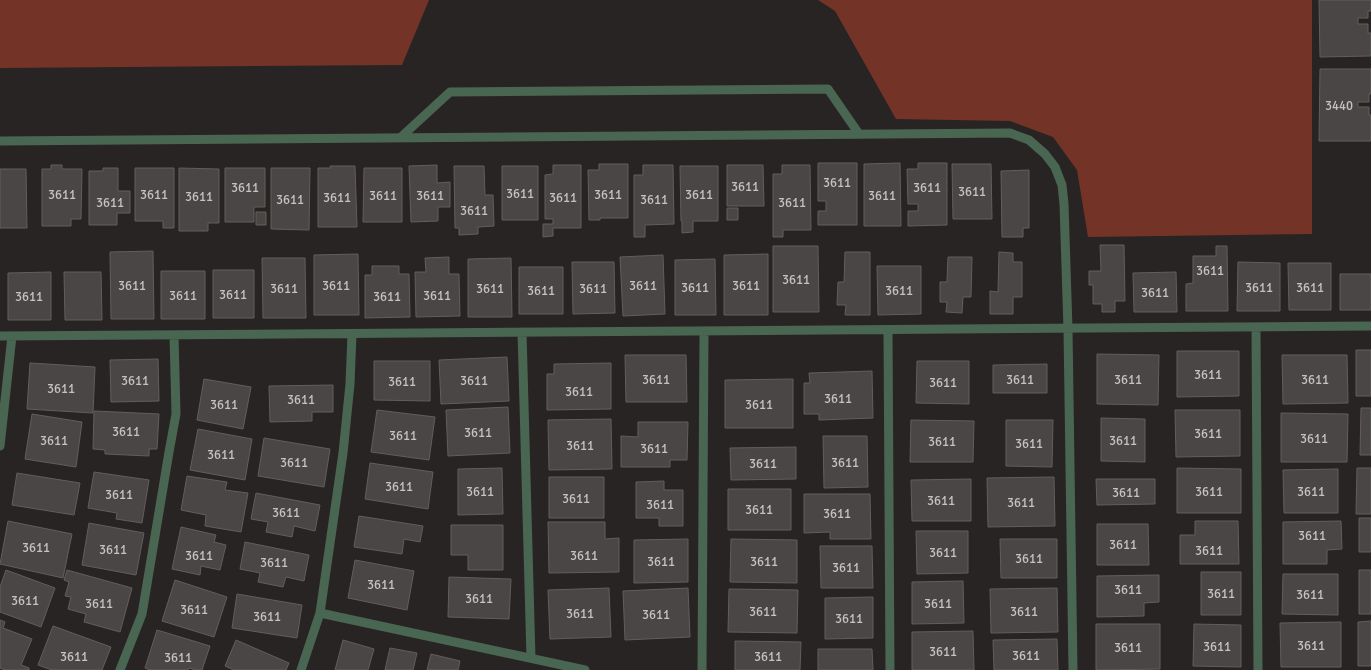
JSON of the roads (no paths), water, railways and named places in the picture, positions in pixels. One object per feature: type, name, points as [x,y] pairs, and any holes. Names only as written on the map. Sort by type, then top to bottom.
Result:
[{"type":"lane","points":[[400,138],[450,92],[828,89],[859,134]]},
{"type":"lane","points":[[0,141],[1010,133],[1028,140],[1045,154],[1055,167],[1062,185],[1064,204],[1068,329],[1073,670]]},
{"type":"lane","points":[[0,336],[1371,326]]},
{"type":"lane","points":[[1256,327],[1258,670]]},
{"type":"lane","points":[[888,330],[890,670]]},
{"type":"lane","points":[[702,670],[704,331]]},
{"type":"lane","points":[[522,332],[531,658]]},
{"type":"lane","points":[[301,670],[320,613],[344,445],[350,384],[352,334]]},
{"type":"lane","points":[[120,670],[142,614],[176,414],[174,335]]},
{"type":"lane","points":[[0,446],[12,336]]},
{"type":"lane","points":[[320,613],[585,670]]}]
